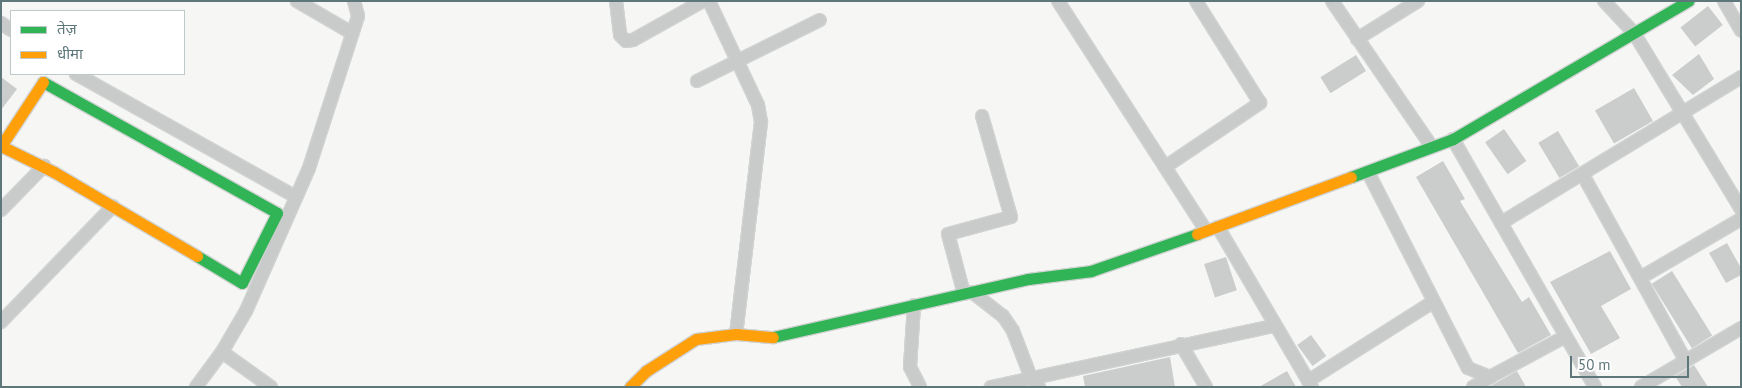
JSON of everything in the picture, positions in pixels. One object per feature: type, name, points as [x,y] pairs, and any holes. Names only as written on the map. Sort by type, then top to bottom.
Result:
[{"type":"street","points":[[297,1],[352,33]]},
{"type":"street","points":[[196,387],[222,352],[246,311],[309,168],[358,16],[354,1]]},
{"type":"street","points":[[616,1],[620,35],[626,41],[633,40],[703,1]]},
{"type":"street","points":[[709,1],[758,105],[761,122],[736,334]]},
{"type":"street","points":[[1058,1],[1205,229]]},
{"type":"street","points":[[1165,166],[1260,103],[1196,1]]},
{"type":"street","points":[[1332,1],[1432,147]]},
{"type":"street","points":[[1357,39],[1418,1]]},
{"type":"street","points":[[1604,1],[1634,33],[1741,209]]},
{"type":"street","points":[[630,387],[646,371],[696,339],[736,334],[780,337],[1028,279],[1091,271],[1205,229],[1218,227],[1453,139],[1688,1]]},
{"type":"street","points":[[1724,1],[1741,31]]},
{"type":"street","points":[[698,81],[820,20]]},
{"type":"street","points":[[78,75],[296,197]]},
{"type":"street","points":[[1501,223],[1583,175],[1741,77]]},
{"type":"street","points":[[43,82],[278,214],[242,283],[44,166],[2,146],[43,82]]},
{"type":"street","points":[[982,116],[1010,217],[948,234],[968,293],[1003,316],[1014,331],[1035,382]]},
{"type":"street","points":[[1453,139],[1595,387]]},
{"type":"street","points":[[1,210],[44,166]]},
{"type":"street","points":[[1368,172],[1468,368],[1490,377]]},
{"type":"street","points":[[1583,175],[1685,360]]},
{"type":"street","points":[[1,322],[113,206]]},
{"type":"street","points":[[1640,278],[1741,219]]},
{"type":"street","points":[[1218,227],[1274,326],[1310,384],[1433,302]]},
{"type":"street","points":[[914,305],[910,367],[920,387]]},
{"type":"street","points":[[991,387],[1035,382],[1181,344],[1274,326]]},
{"type":"street","points":[[1641,387],[1741,328]]},
{"type":"street","points":[[1473,387],[1566,336]]},
{"type":"street","points":[[1181,344],[1206,387]]},
{"type":"street","points":[[222,352],[272,387]]},
{"type":"building","points":[[1708,6],[1723,25],[1695,46],[1680,28]]},
{"type":"building","points":[[1699,54],[1714,79],[1693,95],[1672,75]]},
{"type":"building","points":[[1356,55],[1366,71],[1330,93],[1320,77]]},
{"type":"building","points":[[1,77],[17,89],[1,110]]},
{"type":"building","points":[[1634,88],[1653,121],[1614,143],[1595,110]]},
{"type":"building","points":[[1504,129],[1526,161],[1508,174],[1485,142]]},
{"type":"building","points":[[1558,131],[1579,166],[1559,178],[1538,143]]},
{"type":"building","points":[[1443,161],[1465,199],[1460,201],[1522,302],[1529,297],[1551,335],[1518,353],[1416,177]]},
{"type":"building","points":[[1727,243],[1741,268],[1741,275],[1726,283],[1709,253]]},
{"type":"building","points":[[1610,251],[1631,289],[1601,306],[1620,338],[1591,354],[1550,282]]},
{"type":"building","points":[[1226,257],[1237,290],[1215,297],[1204,264]]},
{"type":"building","points":[[1672,271],[1712,335],[1692,348],[1652,284]]},
{"type":"building","points":[[1311,335],[1326,356],[1313,366],[1297,345]]},
{"type":"building","points":[[1170,357],[1175,387],[1085,387],[1083,376]]},
{"type":"building","points":[[1694,365],[1708,387],[1682,387],[1675,376]]},
{"type":"building","points":[[1287,371],[1296,387],[1259,387]]},
{"type":"building","points":[[1517,371],[1526,387],[1489,387],[1494,384]]},
{"type":"traffic: fast","points":[[1351,177],[1453,139],[1688,1]]},
{"type":"traffic: fast","points":[[43,82],[277,213],[242,283],[197,256]]},
{"type":"traffic: fast","points":[[773,337],[1028,279],[1091,271],[1197,234]]},
{"type":"traffic: slow","points":[[43,82],[1,146],[54,172],[197,256]]},
{"type":"traffic: slow","points":[[1197,234],[1351,177]]},
{"type":"traffic: slow","points":[[630,387],[646,371],[696,339],[736,334],[773,337]]}]
